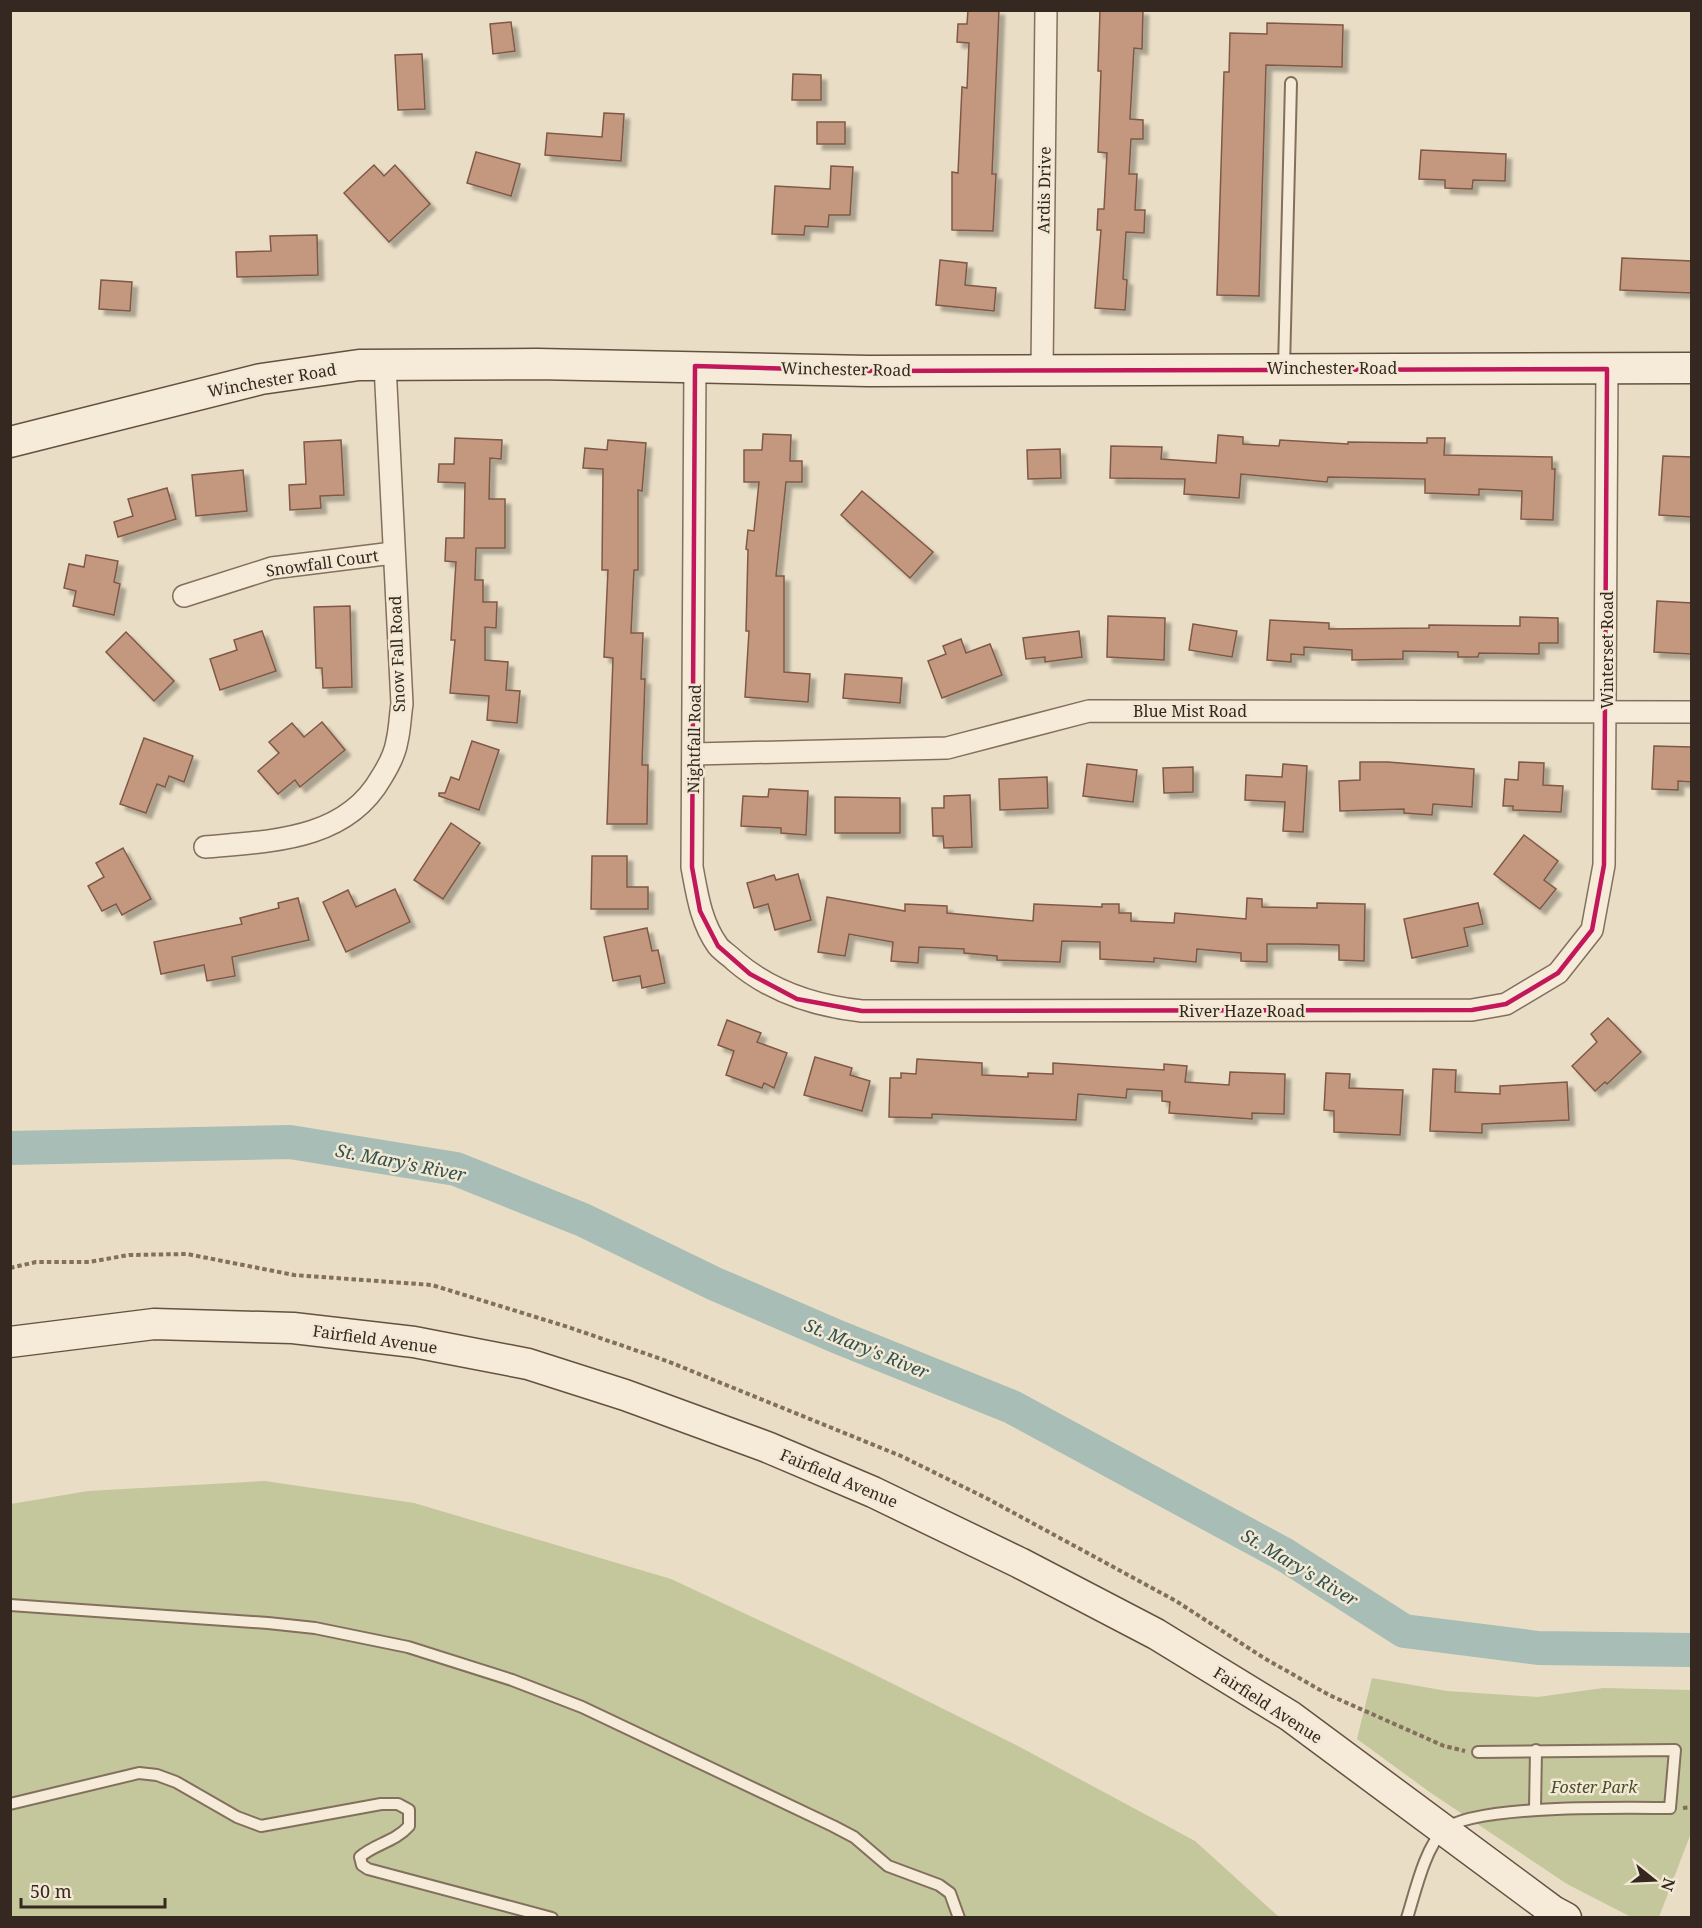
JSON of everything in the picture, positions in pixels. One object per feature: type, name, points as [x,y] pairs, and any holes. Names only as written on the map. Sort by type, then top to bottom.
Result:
[{"type":"main road","name":"Winchester Road","points":[[10,442],[261,379],[300,372],[385,365],[695,366],[868,371],[1284,368],[1692,369]]},
{"type":"main road","name":"Fairfield Avenue","points":[[10,1342],[154,1324],[293,1328],[414,1342],[528,1364],[625,1395],[767,1447],[873,1492],[1020,1563],[1156,1634],[1290,1716],[1553,1911],[1566,1917]]},
{"type":"street","name":"Ardis Drive","points":[[1042,370],[1046,10]]},
{"type":"street","name":"Snow Fall Road","points":[[205,847],[275,841],[317,831],[351,814],[373,792],[389,765],[397,742],[402,704],[385,365]]},
{"type":"street","name":"Nightfall Road","points":[[695,366],[692,867],[700,911],[718,946],[750,974],[798,999],[835,1008],[862,1011]]},
{"type":"street","name":"Winterset Road","points":[[1592,930],[1604,866],[1607,710],[1607,369]]},
{"type":"street","name":"Snowfall Court","points":[[184,596],[272,568],[393,553]]},
{"type":"street","name":"Blue Mist Road","points":[[694,754],[947,748],[1089,711],[1607,710],[1692,712]]},
{"type":"street","name":"River Haze Road","points":[[862,1011],[1472,1010],[1506,1004],[1558,973],[1592,930]]},
{"type":"lane","points":[[1284,368],[1291,83]]},
{"type":"lane","points":[[10,1605],[98,1612],[180,1615],[315,1628],[408,1647],[503,1677],[582,1707],[855,1838],[888,1866],[939,1885],[950,1893],[959,1917]]},
{"type":"lane","points":[[1535,1809],[1536,1750]]},
{"type":"lane","points":[[1407,1917],[1430,1852],[1444,1829],[1465,1819],[1535,1809],[1670,1808],[1675,1750],[1478,1752]]},
{"type":"lane","points":[[10,1804],[139,1773],[157,1775],[176,1782],[237,1817],[261,1826],[381,1804],[398,1804],[409,1810],[409,1826],[400,1836],[365,1852],[360,1857],[362,1865],[368,1869],[552,1917]]},
{"type":"highlighted area","points":[[695,366],[868,371],[1607,369],[1604,865],[1592,930],[1558,973],[1506,1004],[1472,1010],[862,1011],[797,999],[750,974],[718,946],[700,911],[692,867]]},
{"type":"green space","points":[[265,1481],[414,1503],[671,1579],[853,1664],[1018,1746],[1195,1841],[1279,1917],[11,1918],[11,1504],[88,1491]]},
{"type":"green space","name":"Foster Park","points":[[1372,1678],[1447,1691],[1538,1697],[1603,1688],[1691,1690],[1691,1833],[1659,1917],[1631,1917],[1567,1884],[1431,1793],[1357,1739]]},
{"type":"building","points":[[968,10],[999,10],[992,174],[996,174],[993,231],[952,230],[952,172],[958,173],[962,87],[967,88],[969,43],[957,42],[958,24],[967,24]]},
{"type":"building","points":[[1100,10],[1143,10],[1142,49],[1134,48],[1130,119],[1143,120],[1143,139],[1131,139],[1129,174],[1137,174],[1135,210],[1145,210],[1144,233],[1126,232],[1123,279],[1127,280],[1125,310],[1095,308],[1101,230],[1097,230],[1098,209],[1104,209],[1107,153],[1098,152],[1101,71],[1098,71]]},
{"type":"building","points":[[511,22],[515,51],[493,54],[490,24]]},
{"type":"building","points":[[1267,23],[1343,25],[1342,67],[1266,65],[1259,296],[1217,295],[1224,72],[1229,72],[1230,33],[1267,34]]},
{"type":"building","points":[[422,54],[425,109],[398,110],[395,55]]},
{"type":"building","points":[[793,74],[821,75],[821,100],[792,100]]},
{"type":"building","points":[[604,113],[624,114],[621,161],[545,155],[547,133],[602,137]]},
{"type":"building","points":[[817,122],[845,122],[845,144],[817,144]]},
{"type":"building","points":[[1421,150],[1506,154],[1505,181],[1473,180],[1472,189],[1445,188],[1445,180],[1419,179]]},
{"type":"building","points":[[476,152],[520,164],[511,196],[467,183]]},
{"type":"building","points":[[374,165],[384,176],[395,165],[430,204],[389,242],[344,193]]},
{"type":"building","points":[[831,166],[853,167],[850,215],[829,215],[828,227],[805,226],[804,235],[772,234],[775,186],[830,189]]},
{"type":"building","points":[[317,235],[318,275],[237,277],[236,252],[271,251],[270,236]]},
{"type":"building","points":[[1622,258],[1692,261],[1692,293],[1620,290]]},
{"type":"building","points":[[940,260],[967,263],[965,285],[996,288],[994,311],[936,305]]},
{"type":"building","points":[[101,280],[132,282],[130,311],[99,309]]},
{"type":"building","points":[[763,434],[791,435],[790,461],[802,461],[802,482],[786,482],[776,576],[784,576],[784,672],[810,674],[808,702],[745,697],[749,631],[746,631],[748,550],[746,549],[748,530],[754,531],[759,482],[744,482],[744,450],[762,450]]},
{"type":"building","points":[[1218,435],[1243,437],[1243,444],[1279,446],[1280,440],[1348,444],[1348,442],[1427,443],[1427,438],[1445,438],[1444,455],[1552,457],[1552,469],[1555,469],[1553,520],[1521,519],[1522,491],[1479,489],[1479,495],[1425,493],[1425,479],[1328,477],[1327,482],[1241,474],[1239,498],[1184,494],[1185,479],[1110,478],[1111,446],[1162,447],[1161,459],[1216,463]]},
{"type":"building","points":[[455,438],[502,440],[501,459],[490,458],[489,499],[505,499],[505,548],[476,548],[475,580],[483,580],[483,602],[497,602],[496,628],[485,627],[485,660],[508,662],[506,690],[520,691],[517,723],[487,720],[489,696],[450,693],[455,640],[451,640],[456,562],[445,561],[446,538],[464,538],[465,483],[438,482],[439,464],[454,464]]},
{"type":"building","points":[[341,440],[344,495],[320,496],[321,508],[290,510],[289,485],[306,484],[304,442]]},
{"type":"building","points":[[608,440],[646,443],[642,491],[638,490],[638,570],[634,570],[631,633],[643,633],[641,679],[645,679],[642,765],[648,765],[647,824],[607,824],[613,658],[604,657],[608,570],[602,570],[603,469],[583,468],[585,448],[607,450]]},
{"type":"building","points":[[1060,449],[1061,478],[1028,479],[1027,450]]},
{"type":"building","points":[[1663,456],[1692,457],[1692,517],[1659,515]]},
{"type":"building","points":[[243,470],[247,511],[196,516],[192,475]]},
{"type":"building","points":[[167,488],[176,519],[118,537],[114,522],[133,516],[128,499]]},
{"type":"building","points":[[862,491],[933,552],[910,578],[841,515]]},
{"type":"building","points":[[86,555],[118,561],[114,582],[120,584],[114,615],[73,606],[76,591],[64,588],[69,564],[84,567]]},
{"type":"building","points":[[1657,601],[1692,603],[1691,654],[1654,652]]},
{"type":"building","points":[[350,606],[352,687],[323,688],[322,668],[316,668],[314,607]]},
{"type":"building","points":[[1108,616],[1165,618],[1164,660],[1107,657]]},
{"type":"building","points":[[1520,617],[1558,618],[1558,643],[1539,643],[1539,654],[1479,653],[1478,657],[1458,657],[1458,652],[1403,651],[1403,659],[1352,660],[1352,650],[1304,647],[1304,655],[1291,654],[1291,662],[1267,660],[1270,620],[1329,623],[1329,629],[1429,628],[1429,625],[1520,626]]},
{"type":"building","points":[[1193,624],[1237,631],[1232,657],[1189,650]]},
{"type":"building","points":[[262,631],[276,671],[220,690],[210,659],[237,650],[234,640]]},
{"type":"building","points":[[1079,631],[1082,657],[1045,662],[1045,657],[1026,659],[1023,638]]},
{"type":"building","points":[[126,632],[174,681],[154,701],[106,652]]},
{"type":"building","points":[[961,639],[966,653],[990,644],[1002,675],[942,698],[928,661],[946,654],[943,646]]},
{"type":"building","points":[[845,674],[902,678],[900,703],[843,698]]},
{"type":"building","points":[[322,722],[345,750],[300,787],[295,780],[278,794],[258,771],[279,753],[269,742],[292,723],[304,737]]},
{"type":"building","points":[[144,738],[193,756],[184,782],[169,776],[165,787],[157,784],[146,813],[120,804]]},
{"type":"building","points":[[472,741],[499,750],[479,810],[439,796],[439,793],[445,793],[451,777],[459,780]]},
{"type":"building","points":[[1654,746],[1691,747],[1692,782],[1678,781],[1678,790],[1652,789]]},
{"type":"building","points":[[1360,762],[1474,769],[1472,807],[1433,804],[1432,815],[1404,813],[1404,809],[1340,811],[1339,781],[1360,780]]},
{"type":"building","points":[[1519,762],[1544,763],[1543,785],[1563,786],[1561,812],[1513,810],[1513,806],[1503,806],[1505,779],[1518,780]]},
{"type":"building","points":[[1087,764],[1137,770],[1133,802],[1083,796]]},
{"type":"building","points":[[1283,764],[1307,766],[1303,832],[1283,831],[1285,802],[1245,800],[1246,775],[1282,777]]},
{"type":"building","points":[[1193,767],[1193,792],[1164,793],[1163,768]]},
{"type":"building","points":[[1047,777],[1048,808],[1000,810],[999,779]]},
{"type":"building","points":[[769,789],[808,791],[806,835],[781,833],[781,828],[741,826],[743,796],[768,797]]},
{"type":"building","points":[[970,795],[972,847],[944,848],[943,836],[933,836],[932,808],[944,808],[944,796]]},
{"type":"building","points":[[835,797],[900,798],[900,833],[835,833]]},
{"type":"building","points":[[451,823],[480,843],[443,899],[414,880]]},
{"type":"building","points":[[1524,835],[1558,861],[1544,880],[1556,889],[1540,909],[1494,874]]},
{"type":"building","points":[[123,848],[151,899],[122,915],[116,904],[102,911],[88,886],[104,877],[96,863]]},
{"type":"building","points":[[592,856],[627,856],[627,887],[648,887],[648,909],[591,909]]},
{"type":"building","points":[[798,874],[811,920],[775,930],[768,904],[754,908],[747,883],[774,875],[776,880]]},
{"type":"building","points":[[395,889],[410,922],[346,952],[323,902],[348,890],[356,907]]},
{"type":"building","points":[[827,897],[905,911],[905,904],[947,906],[947,913],[1033,921],[1034,904],[1102,907],[1102,904],[1119,904],[1119,913],[1131,913],[1131,921],[1174,923],[1175,913],[1246,919],[1247,898],[1262,899],[1262,907],[1317,908],[1317,903],[1365,904],[1364,961],[1339,960],[1339,945],[1299,944],[1267,944],[1267,962],[1241,961],[1241,953],[1197,949],[1196,962],[1154,958],[1154,962],[1100,959],[1100,942],[1062,941],[1060,962],[997,960],[997,956],[964,953],[964,949],[919,947],[918,963],[891,961],[893,942],[849,934],[845,956],[818,952]]},
{"type":"building","points":[[298,898],[309,940],[232,957],[235,976],[207,981],[204,965],[161,974],[154,942],[242,924],[240,918],[279,908],[278,903]]},
{"type":"building","points":[[1478,903],[1483,924],[1464,928],[1468,946],[1412,958],[1404,919]]},
{"type":"building","points":[[647,928],[652,951],[658,950],[665,983],[642,988],[640,976],[613,981],[604,937]]},
{"type":"building","points":[[1608,1018],[1641,1052],[1607,1084],[1605,1082],[1595,1091],[1572,1066],[1597,1042],[1591,1034]]},
{"type":"building","points":[[727,1020],[761,1033],[757,1042],[787,1053],[774,1088],[764,1083],[762,1088],[726,1075],[734,1051],[718,1045]]},
{"type":"building","points":[[815,1057],[852,1068],[850,1075],[870,1081],[862,1111],[804,1095]]},
{"type":"building","points":[[917,1059],[982,1063],[982,1075],[1028,1077],[1028,1073],[1053,1074],[1053,1063],[1164,1070],[1164,1064],[1187,1066],[1185,1082],[1229,1085],[1230,1072],[1285,1074],[1284,1114],[1252,1113],[1252,1119],[1169,1113],[1170,1102],[1162,1101],[1162,1091],[1127,1089],[1126,1098],[1078,1094],[1076,1120],[932,1114],[932,1118],[889,1117],[890,1078],[901,1078],[901,1073],[916,1074]]},
{"type":"building","points":[[1433,1069],[1456,1070],[1455,1092],[1500,1094],[1500,1086],[1567,1082],[1569,1120],[1482,1124],[1482,1133],[1430,1131]]},
{"type":"building","points":[[1326,1073],[1350,1074],[1349,1088],[1403,1090],[1400,1135],[1334,1132],[1334,1111],[1324,1110]]},
{"type":"waterway","name":"St. Mary's River","points":[[10,1148],[290,1142],[456,1169],[583,1220],[715,1284],[838,1337],[1012,1407],[1285,1555],[1404,1631],[1538,1648],[1692,1650]]}]
